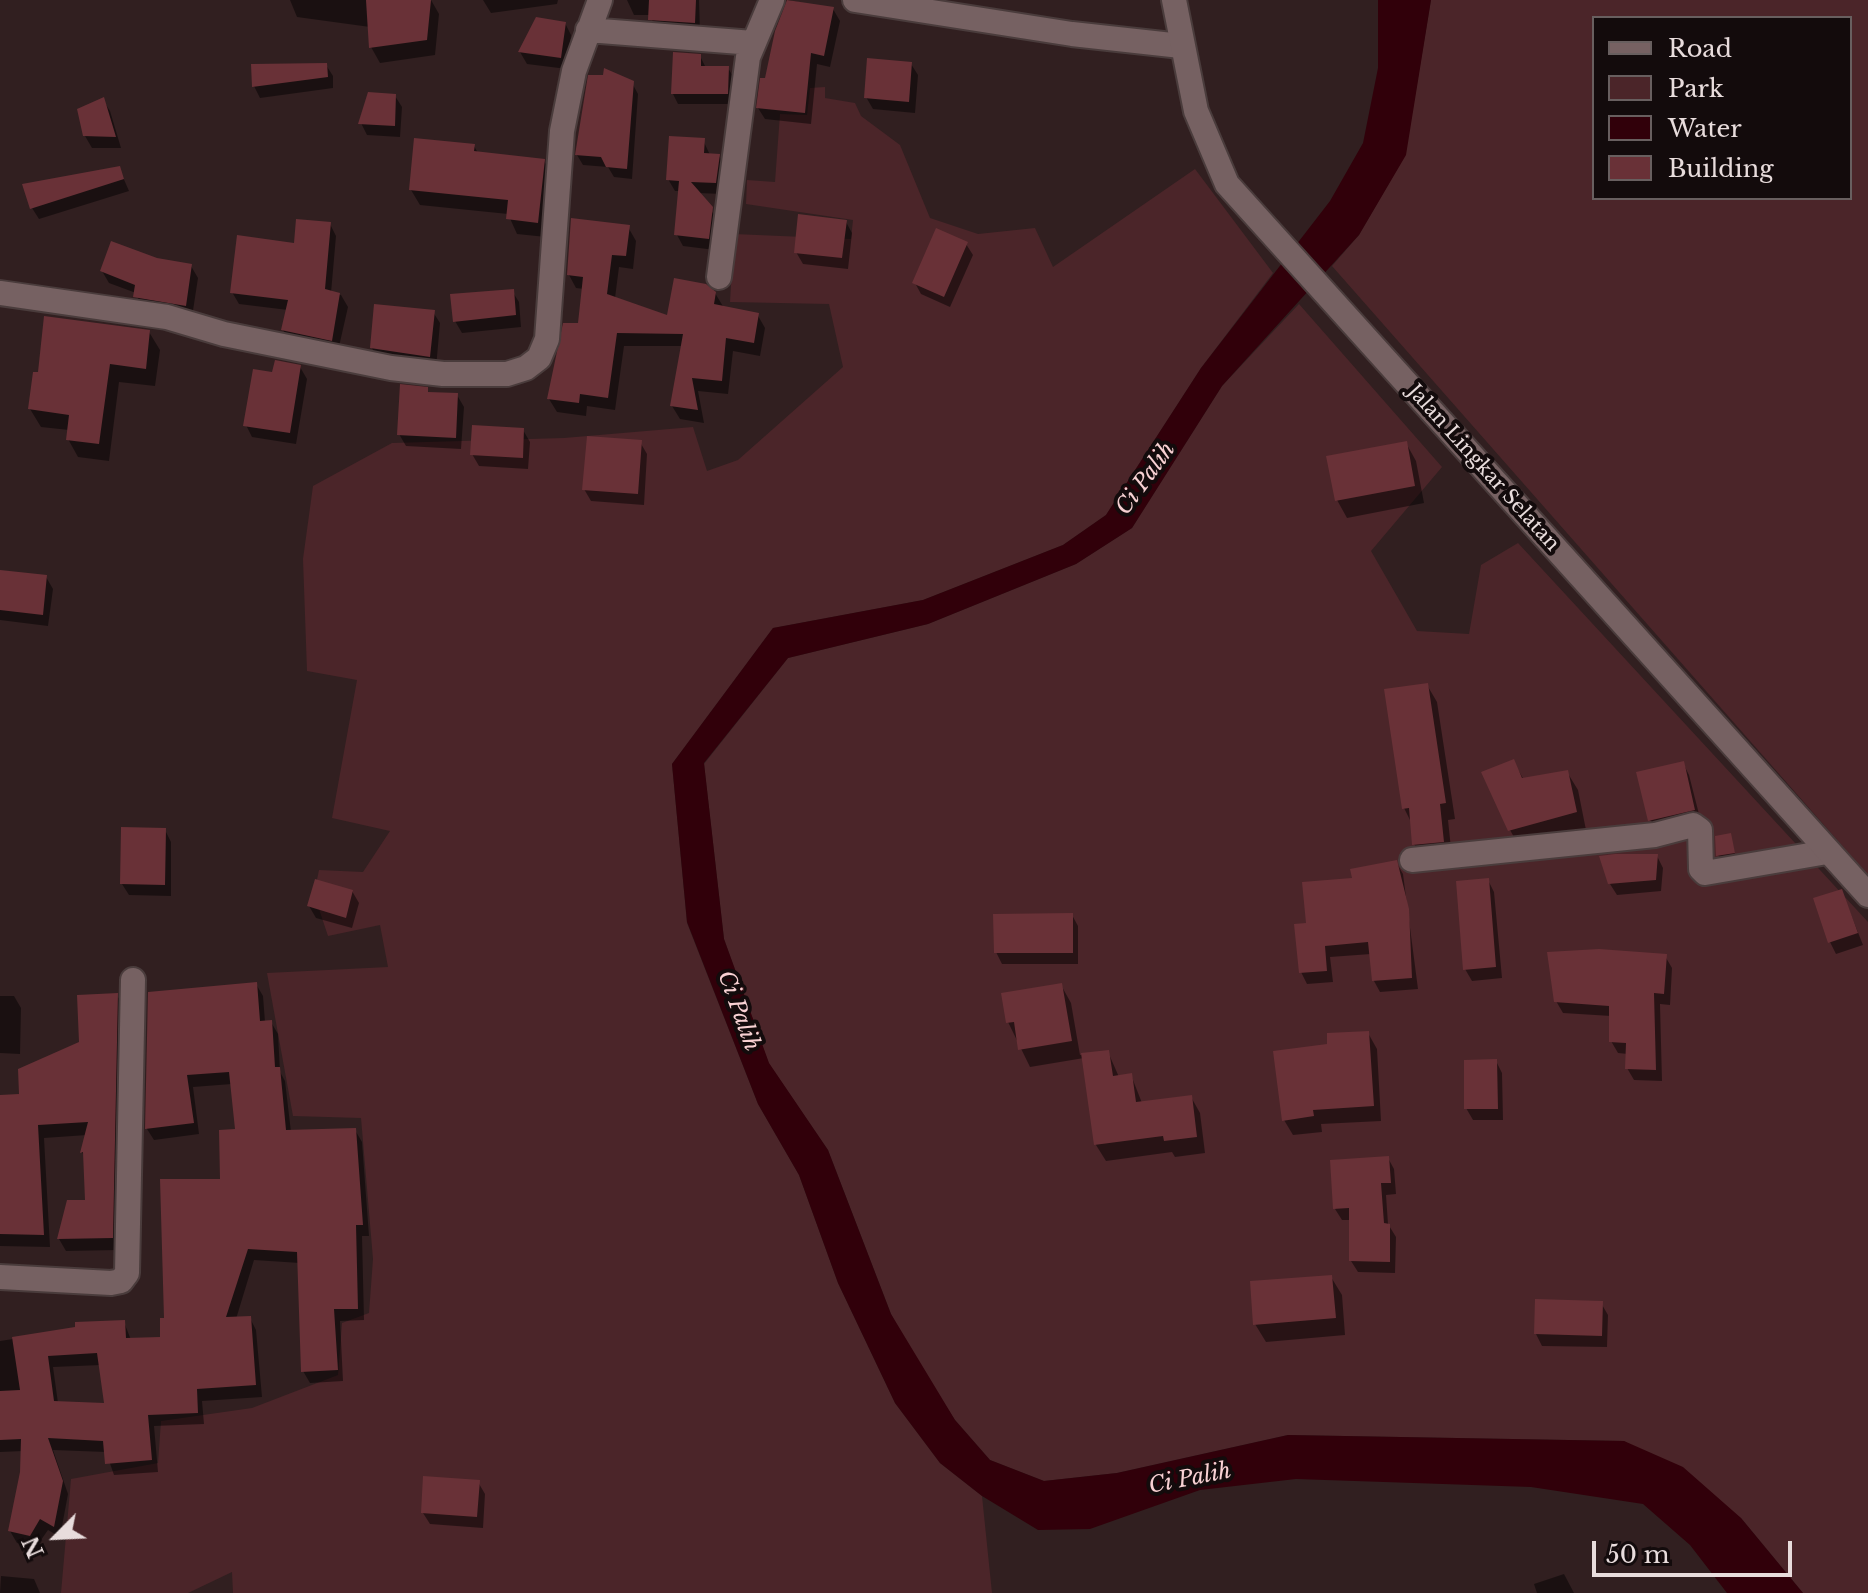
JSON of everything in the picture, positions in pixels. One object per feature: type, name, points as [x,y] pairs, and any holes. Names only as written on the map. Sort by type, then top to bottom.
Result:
[{"type":"street","points":[[0,293],[167,317],[224,334],[391,368],[443,374],[507,374],[526,368],[539,358],[547,339],[562,131],[574,71],[600,0]]},
{"type":"street","points":[[719,277],[748,57],[772,0]]},
{"type":"street","points":[[855,0],[1072,34],[1181,46]]},
{"type":"street","name":"Jalan Lingkar Selatan","points":[[1174,0],[1196,111],[1227,184],[1868,895]]},
{"type":"street","points":[[588,30],[753,43]]},
{"type":"street","points":[[1412,860],[1655,835],[1693,825],[1700,830],[1701,869],[1705,873],[1827,852]]},
{"type":"street","points":[[0,1277],[111,1283],[121,1281],[127,1273],[133,980]]},
{"type":"green space","points":[[1431,0],[1868,0],[1868,875],[1332,266],[1359,235],[1405,155]]},
{"type":"green space","points":[[825,87],[825,98],[855,103],[861,116],[900,145],[930,218],[978,234],[1035,228],[1053,267],[1195,169],[1273,273],[1201,368],[1106,515],[1063,545],[923,600],[773,628],[672,764],[687,923],[758,1104],[799,1175],[838,1283],[895,1403],[940,1463],[982,1496],[992,1593],[233,1593],[232,1572],[188,1593],[61,1593],[71,1479],[158,1463],[161,1421],[252,1408],[338,1375],[342,1323],[369,1313],[373,1259],[361,1118],[293,1116],[267,973],[388,967],[380,925],[328,936],[314,894],[319,870],[363,872],[390,831],[332,818],[357,680],[307,671],[303,559],[313,486],[392,443],[564,438],[693,427],[707,471],[738,460],[843,367],[829,304],[730,302],[734,234],[851,239],[853,220],[746,204],[747,180],[775,182],[780,114],[807,115],[810,88]]},
{"type":"green space","points":[[1299,304],[1442,467],[1371,551],[1417,631],[1469,634],[1481,565],[1518,543],[1868,922],[1868,1593],[1803,1593],[1741,1518],[1624,1441],[1288,1435],[1117,1473],[1044,1481],[990,1460],[955,1420],[918,1364],[891,1314],[828,1150],[769,1064],[724,939],[704,764],[788,658],[928,624],[1076,564],[1132,528],[1222,386]]},
{"type":"water","name":"Ci Palih","points":[[1378,0],[1431,0],[1406,155],[1359,235],[1222,386],[1132,528],[1076,564],[928,624],[788,658],[704,763],[724,939],[769,1063],[828,1150],[891,1314],[955,1420],[990,1460],[1044,1481],[1117,1473],[1288,1435],[1624,1441],[1683,1467],[1741,1518],[1803,1593],[1727,1593],[1690,1545],[1643,1504],[1531,1487],[1296,1479],[1200,1490],[1090,1529],[1038,1530],[982,1496],[940,1463],[895,1403],[838,1283],[799,1175],[758,1104],[687,922],[672,764],[773,628],[923,600],[1063,545],[1106,515],[1201,368],[1330,201],[1363,143],[1378,68]]},
{"type":"building","points":[[366,0],[431,0],[427,40],[369,48]]},
{"type":"building","points":[[649,0],[696,0],[695,23],[648,20]]},
{"type":"building","points":[[787,0],[834,7],[824,56],[811,53],[805,113],[756,108],[760,78],[765,78],[775,31]]},
{"type":"building","points":[[536,17],[566,22],[561,58],[518,52]]},
{"type":"building","points":[[673,52],[701,54],[701,66],[729,66],[728,94],[671,94]]},
{"type":"building","points":[[867,58],[912,62],[909,102],[864,98]]},
{"type":"building","points":[[327,63],[328,77],[252,87],[251,64]]},
{"type":"building","points":[[604,68],[634,81],[627,169],[606,167],[601,157],[575,155],[588,75],[603,75]]},
{"type":"building","points":[[368,92],[396,94],[395,126],[358,124]]},
{"type":"building","points":[[104,97],[116,137],[83,136],[77,109]]},
{"type":"building","points":[[669,136],[705,138],[704,153],[720,154],[716,183],[691,182],[713,207],[709,239],[674,235],[679,181],[666,180]]},
{"type":"building","points":[[414,138],[475,144],[474,151],[545,159],[538,223],[506,219],[508,200],[409,190]]},
{"type":"building","points":[[120,166],[124,179],[30,209],[22,184]]},
{"type":"building","points":[[798,214],[847,220],[842,258],[794,253]]},
{"type":"building","points":[[571,218],[630,225],[626,256],[612,255],[607,294],[667,315],[674,278],[706,284],[716,292],[714,304],[759,313],[754,343],[726,338],[722,381],[692,378],[698,410],[670,406],[683,334],[617,333],[608,398],[580,394],[579,403],[547,399],[563,323],[578,323],[583,277],[567,275]]},
{"type":"building","points":[[296,219],[331,222],[325,289],[340,293],[332,341],[281,330],[288,300],[230,293],[237,235],[294,243]]},
{"type":"building","points":[[936,228],[968,242],[944,297],[912,283]]},
{"type":"building","points":[[111,241],[157,258],[192,264],[186,306],[133,297],[135,285],[100,271]]},
{"type":"building","points":[[514,289],[516,315],[453,322],[450,294]]},
{"type":"building","points":[[374,304],[435,310],[430,357],[370,348]]},
{"type":"building","points":[[44,316],[150,330],[146,369],[110,364],[99,444],[66,440],[69,415],[28,409],[33,372],[38,372]]},
{"type":"building","points":[[275,360],[301,365],[290,433],[243,426],[253,369],[272,372]]},
{"type":"building","points":[[400,384],[428,387],[428,392],[458,393],[456,438],[397,435]]},
{"type":"building","points":[[472,425],[524,428],[523,458],[470,455]]},
{"type":"building","points":[[587,436],[642,440],[638,494],[582,490]]},
{"type":"building","points":[[1407,441],[1415,486],[1335,501],[1326,456]]},
{"type":"building","points":[[0,570],[47,575],[43,615],[0,610]]},
{"type":"building","points":[[1428,683],[1446,803],[1440,804],[1444,842],[1412,845],[1409,808],[1402,809],[1384,689]]},
{"type":"building","points":[[1514,759],[1522,778],[1568,770],[1577,812],[1508,831],[1481,772]]},
{"type":"building","points":[[1684,761],[1695,810],[1648,821],[1636,772]]},
{"type":"building","points":[[121,827],[166,828],[165,885],[120,884]]},
{"type":"building","points":[[1731,833],[1735,853],[1716,856],[1715,836]]},
{"type":"building","points":[[1658,854],[1656,880],[1608,884],[1599,856]]},
{"type":"building","points":[[1397,860],[1409,909],[1412,978],[1372,981],[1368,942],[1325,946],[1327,971],[1299,973],[1294,924],[1306,923],[1302,882],[1352,878],[1350,869]]},
{"type":"building","points":[[1489,878],[1496,967],[1463,970],[1456,881]]},
{"type":"building","points":[[315,879],[353,890],[346,918],[307,906]]},
{"type":"building","points":[[1842,889],[1858,933],[1828,943],[1813,898]]},
{"type":"building","points":[[1073,913],[1073,953],[994,953],[993,914]]},
{"type":"building","points":[[1599,949],[1667,954],[1664,994],[1654,993],[1656,1070],[1625,1069],[1626,1043],[1609,1042],[1609,1006],[1554,1002],[1547,952]]},
{"type":"building","points":[[257,982],[260,1021],[272,1020],[275,1067],[280,1067],[286,1130],[356,1128],[363,1225],[356,1225],[358,1309],[334,1309],[338,1370],[301,1372],[297,1252],[248,1249],[226,1317],[251,1316],[256,1385],[197,1389],[198,1413],[148,1415],[152,1460],[105,1464],[103,1441],[48,1438],[63,1481],[54,1527],[40,1519],[30,1536],[8,1531],[20,1472],[21,1439],[0,1440],[0,1391],[20,1390],[12,1337],[75,1327],[75,1322],[125,1320],[126,1338],[160,1337],[160,1318],[164,1318],[160,1179],[220,1179],[219,1130],[235,1129],[229,1072],[187,1075],[194,1123],[145,1129],[148,992]],"holes":[[[97,1353],[104,1403],[54,1401],[48,1356]]]},
{"type":"building","points":[[1062,983],[1072,1041],[1018,1050],[1014,1022],[1006,1023],[1001,993]]},
{"type":"building","points":[[118,993],[113,1238],[57,1239],[67,1200],[85,1200],[83,1152],[80,1153],[88,1122],[38,1125],[44,1235],[0,1234],[0,1095],[19,1094],[18,1069],[79,1042],[77,995]]},
{"type":"building","points":[[1369,1031],[1374,1106],[1313,1110],[1314,1116],[1282,1121],[1273,1051],[1327,1044],[1327,1033]]},
{"type":"building","points":[[1109,1050],[1113,1076],[1132,1073],[1136,1102],[1192,1095],[1197,1137],[1164,1141],[1163,1136],[1094,1145],[1081,1053]]},
{"type":"building","points":[[1497,1059],[1498,1109],[1464,1109],[1464,1060]]},
{"type":"building","points":[[1389,1156],[1391,1183],[1381,1183],[1384,1223],[1390,1224],[1390,1262],[1349,1261],[1349,1208],[1333,1209],[1330,1160]]},
{"type":"building","points":[[1332,1275],[1336,1318],[1253,1325],[1250,1281]]},
{"type":"building","points":[[1535,1299],[1603,1301],[1602,1336],[1534,1334]]},
{"type":"building","points":[[423,1476],[480,1480],[477,1517],[421,1513]]}]
